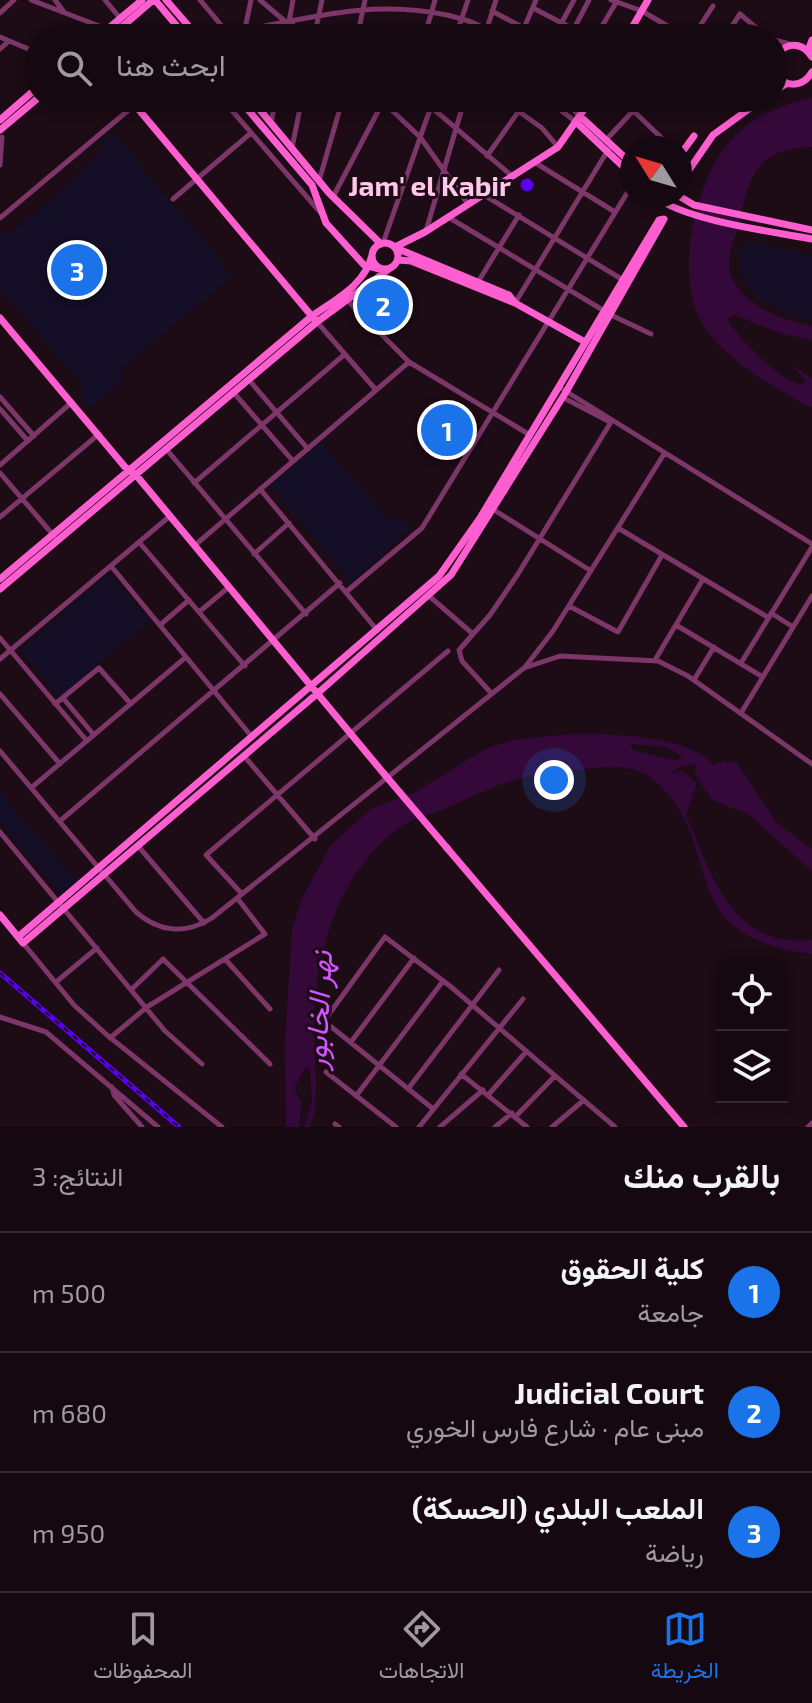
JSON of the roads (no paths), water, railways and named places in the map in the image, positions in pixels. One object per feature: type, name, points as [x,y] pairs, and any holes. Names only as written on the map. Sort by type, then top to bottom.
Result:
[{"type":"street","points":[[0,13],[14,0]]},
{"type":"street","points":[[55,0],[65,13]]},
{"type":"street","points":[[105,0],[122,22]]},
{"type":"street","points":[[122,22],[142,0]]},
{"type":"street","points":[[120,24],[154,0],[175,24]]},
{"type":"street","points":[[166,0],[187,24]]},
{"type":"street","points":[[200,0],[220,24]]},
{"type":"street","points":[[246,24],[251,0]]},
{"type":"street","points":[[260,0],[291,24]]},
{"type":"street","points":[[288,24],[293,0]]},
{"type":"street","points":[[317,24],[322,0]]},
{"type":"street","points":[[428,24],[435,0]]},
{"type":"street","points":[[459,24],[468,0]]},
{"type":"street","points":[[488,24],[496,0]]},
{"type":"street","points":[[526,24],[536,0]]},
{"type":"street","points":[[562,22],[574,0]]},
{"type":"street","points":[[577,24],[589,0]]},
{"type":"street","points":[[601,24],[615,0],[665,24]]},
{"type":"street","points":[[634,24],[648,0]]},
{"type":"street","points":[[35,1],[88,24]]},
{"type":"street","points":[[274,24],[365,3],[405,6],[474,24]]},
{"type":"street","points":[[360,24],[365,3]]},
{"type":"street","points":[[700,24],[713,6]]},
{"type":"street","points":[[533,8],[565,24]]},
{"type":"street","points":[[492,11],[516,24]]},
{"type":"street","points":[[733,24],[740,14],[752,24]]},
{"type":"street","points":[[0,37],[24,47]]},
{"type":"street","points":[[788,44],[810,54],[812,40]]},
{"type":"street","points":[[0,49],[9,41]]},
{"type":"street","points":[[788,84],[803,82],[812,72]]},
{"type":"street","points":[[0,120],[24,99]]},
{"type":"street","points":[[0,165],[1,133],[24,111]]},
{"type":"street","points":[[0,218],[120,112]]},
{"type":"street","points":[[141,112],[376,390]]},
{"type":"street","points":[[233,112],[365,265],[386,270]]},
{"type":"street","points":[[250,112],[312,185],[321,213]]},
{"type":"street","points":[[262,112],[333,197],[382,244],[509,295],[515,303]]},
{"type":"street","points":[[271,123],[273,112]]},
{"type":"street","points":[[292,148],[299,112]]},
{"type":"street","points":[[319,181],[339,112]]},
{"type":"street","points":[[333,197],[376,112]]},
{"type":"street","points":[[395,112],[420,137],[468,204]]},
{"type":"street","points":[[0,589],[55,538],[357,284],[365,265],[382,244],[429,112]]},
{"type":"street","points":[[436,112],[512,176]]},
{"type":"street","points":[[425,232],[461,112]]},
{"type":"street","points":[[487,156],[518,112]]},
{"type":"street","points":[[520,112],[542,128],[558,147]]},
{"type":"street","points":[[571,112],[620,155]]},
{"type":"street","points":[[571,112],[579,120]]},
{"type":"street","points":[[395,248],[558,147],[584,112]]},
{"type":"street","points":[[515,303],[608,146],[632,112]]},
{"type":"street","points":[[634,112],[659,136]]},
{"type":"street","points":[[692,166],[713,135],[745,112]]},
{"type":"street","points":[[173,199],[251,133]]},
{"type":"street","points":[[608,146],[620,160]]},
{"type":"street","points":[[534,162],[615,212]]},
{"type":"street","points":[[484,194],[623,280]]},
{"type":"street","points":[[346,592],[422,528],[620,204]]},
{"type":"street","points":[[686,208],[762,225],[812,230]]},
{"type":"street","points":[[478,282],[519,215]]},
{"type":"street","points":[[448,217],[608,313],[651,334]]},
{"type":"street","points":[[21,940],[59,902],[138,846],[244,756],[380,634],[429,596],[459,566],[664,219],[659,220],[623,280],[608,313],[585,342],[561,392],[530,435],[454,558],[380,634]]},
{"type":"street","points":[[762,225],[812,239]]},
{"type":"street","points":[[395,248],[398,260]]},
{"type":"street","points":[[372,255],[374,265],[386,270]]},
{"type":"street","points":[[132,473],[167,450],[315,319],[347,300],[398,260],[411,261],[515,303],[585,342]]},
{"type":"street","points":[[347,300],[409,362],[530,435]]},
{"type":"street","points":[[0,318],[684,1127]]},
{"type":"street","points":[[194,483],[345,354]]},
{"type":"street","points":[[194,546],[409,362]]},
{"type":"street","points":[[249,380],[308,449]]},
{"type":"street","points":[[561,392],[812,546],[741,663]]},
{"type":"street","points":[[234,393],[293,461]]},
{"type":"street","points":[[0,397],[34,436]]},
{"type":"street","points":[[0,465],[73,401]]},
{"type":"street","points":[[0,409],[28,441]]},
{"type":"street","points":[[492,694],[459,655],[461,646],[497,605],[611,422]]},
{"type":"street","points":[[0,517],[99,434]]},
{"type":"street","points":[[167,450],[306,615]]},
{"type":"street","points":[[0,751],[101,872],[150,922],[181,930],[204,923],[315,839],[524,668],[569,606],[664,454]]},
{"type":"street","points":[[0,473],[55,538]]},
{"type":"street","points":[[260,489],[380,634]]},
{"type":"street","points":[[494,510],[591,571]]},
{"type":"street","points":[[0,659],[170,516]]},
{"type":"street","points":[[254,554],[289,523]]},
{"type":"street","points":[[618,528],[703,579],[793,627]]},
{"type":"street","points":[[0,579],[55,538]]},
{"type":"street","points":[[139,542],[245,666]]},
{"type":"street","points":[[569,606],[618,632],[662,555]]},
{"type":"street","points":[[111,566],[253,738]]},
{"type":"street","points":[[655,660],[703,579]]},
{"type":"street","points":[[60,822],[340,583]]},
{"type":"street","points":[[199,612],[230,587]]},
{"type":"street","points":[[429,596],[473,634]]},
{"type":"street","points":[[741,713],[812,596]]},
{"type":"street","points":[[160,625],[189,600]]},
{"type":"street","points":[[676,625],[763,677]]},
{"type":"street","points":[[0,638],[87,741]]},
{"type":"street","points":[[694,680],[714,647]]},
{"type":"street","points":[[110,1038],[147,1007],[265,934],[240,896],[206,855],[448,651]]},
{"type":"street","points":[[524,668],[560,656],[655,660],[694,680],[811,762]]},
{"type":"street","points":[[31,788],[186,657]]},
{"type":"street","points":[[55,704],[99,668],[131,704]]},
{"type":"street","points":[[21,940],[65,910],[101,872],[253,738],[316,690]]},
{"type":"street","points":[[0,694],[60,764]]},
{"type":"street","points":[[63,698],[94,735]]},
{"type":"street","points":[[244,756],[315,839]]},
{"type":"street","points":[[0,832],[147,1007],[188,1054],[202,1064]]},
{"type":"street","points":[[138,846],[204,923]]},
{"type":"street","points":[[0,915],[56,982],[110,1038],[222,1127]]},
{"type":"street","points":[[432,1108],[324,1021],[385,937],[499,1027],[613,1127]]},
{"type":"street","points":[[56,982],[97,948]]},
{"type":"street","points":[[351,1042],[414,958]]},
{"type":"street","points":[[132,989],[163,959],[270,1064]]},
{"type":"street","points":[[225,959],[270,1009]]},
{"type":"street","points":[[408,1089],[499,970]]},
{"type":"street","points":[[356,1096],[443,981]]},
{"type":"street","points":[[419,1127],[523,999]]},
{"type":"street","points":[[0,1017],[46,1032],[158,1127]]},
{"type":"street","points":[[440,1127],[486,1093],[526,1052]]},
{"type":"street","points":[[326,1072],[396,1127]]},
{"type":"street","points":[[461,1074],[527,1127]]},
{"type":"street","points":[[495,1127],[514,1115],[554,1077]]},
{"type":"street","points":[[112,1085],[114,1095],[142,1127]]},
{"type":"street","points":[[552,1127],[584,1100]]},
{"type":"railway","points":[[0,973],[179,1127]]},
{"type":"place","name":"Jam' el Kabir","points":[[527,185]]},
{"type":"place","name":"الملعب البلدي (الحسكة)","points":[[77,270]]},
{"type":"place","name":"Judicial Court","points":[[383,305]]},
{"type":"place","name":"كلية الحقوق","points":[[447,430]]},
{"type":"water label","name":"نهر الخابور","points":[[317,1010]]}]
